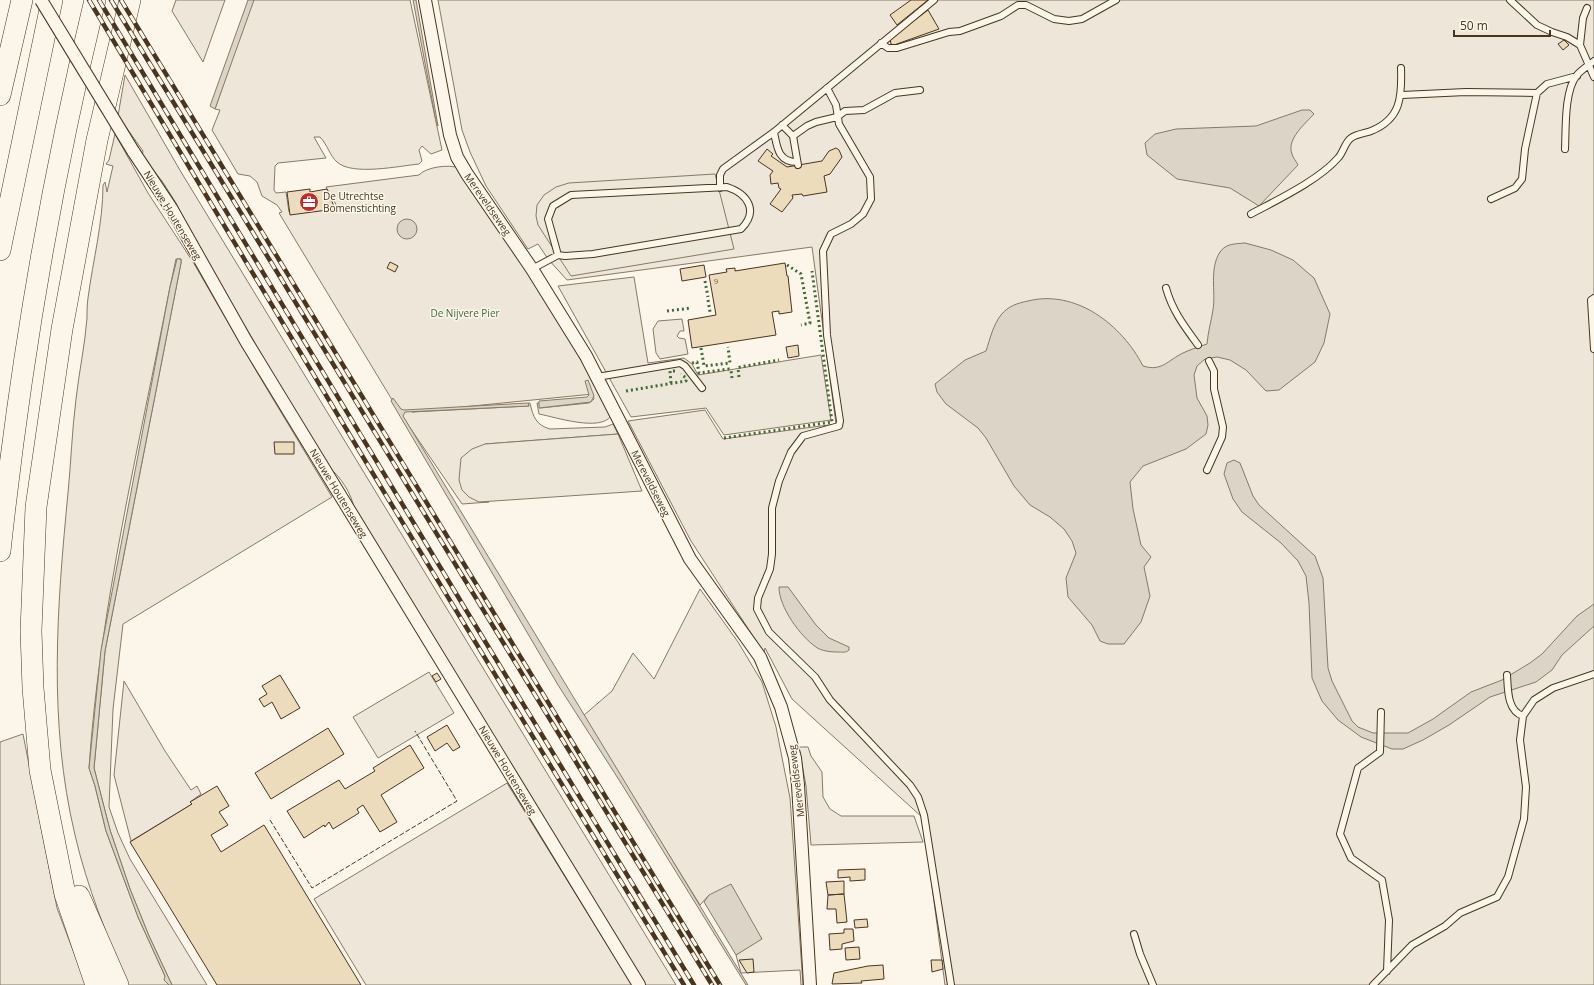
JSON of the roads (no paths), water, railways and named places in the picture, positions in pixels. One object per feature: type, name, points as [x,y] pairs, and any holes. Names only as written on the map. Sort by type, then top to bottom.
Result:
[{"type":"highway","points":[[0,95],[22,0]]},
{"type":"highway","points":[[0,250],[52,0]]},
{"type":"highway","points":[[0,551],[13,435],[39,270],[68,118],[95,0]]},
{"type":"highway","points":[[96,985],[65,894],[40,770],[33,688],[32,631],[36,507],[62,329],[84,203],[113,68],[130,0]]},
{"type":"highway","points":[[52,834],[118,985]]},
{"type":"street","name":"Nieuwe Houtenseweg","points":[[42,0],[134,151],[171,208],[246,341],[639,985]]},
{"type":"street","name":"Mereveldseweg","points":[[425,0],[450,135],[457,157],[532,269],[597,377],[690,559],[760,657],[781,707],[795,758],[798,785],[810,985]]},
{"type":"lane","points":[[720,188],[720,175],[724,169],[774,132],[881,42],[934,0]]},
{"type":"lane","points":[[881,42],[888,48],[897,48],[949,32],[960,31],[1001,16],[1017,3],[1026,5],[1054,19],[1069,21],[1082,19],[1116,0]]},
{"type":"lane","points":[[1510,0],[1537,25],[1552,32],[1567,36],[1580,45]]},
{"type":"lane","points":[[1586,8],[1583,18],[1580,45],[1594,77]]},
{"type":"lane","points":[[1402,95],[1466,92],[1536,93],[1547,84],[1576,76],[1594,61]]},
{"type":"lane","points":[[1251,214],[1289,194],[1319,174],[1338,158],[1351,138],[1373,130],[1392,118],[1402,95],[1401,68]]},
{"type":"lane","points":[[1565,149],[1566,107],[1576,76]]},
{"type":"lane","points":[[826,88],[836,106],[837,117],[844,133],[870,177],[871,199],[864,214],[851,224],[831,234],[824,251],[827,335],[840,421],[839,426],[803,436],[791,452],[779,481],[772,508],[772,554],[770,570],[758,598],[757,609],[769,632],[815,677],[830,700],[910,785],[918,797],[924,815],[950,985]]},
{"type":"lane","points":[[793,136],[807,126],[816,122],[837,117],[845,112],[864,110],[895,93],[920,90]]},
{"type":"lane","points":[[1491,199],[1515,188],[1522,179],[1536,93]]},
{"type":"lane","points":[[774,132],[779,154],[784,159],[797,164],[793,136],[782,125]]},
{"type":"lane","points":[[532,269],[558,254],[565,256],[593,254],[741,229],[749,221],[750,206],[744,196],[727,187],[571,195],[553,206],[548,219],[558,254]]},
{"type":"lane","points":[[1166,288],[1170,303],[1198,345]]},
{"type":"lane","points":[[1594,298],[1591,300],[1594,349]]},
{"type":"lane","points":[[1207,470],[1222,437],[1223,427],[1214,389],[1214,371],[1209,361]]},
{"type":"lane","points":[[597,377],[680,363],[685,366],[702,388]]},
{"type":"lane","points":[[1373,985],[1412,945],[1445,926],[1460,913],[1497,897],[1508,877],[1524,813],[1526,787],[1520,740],[1523,716],[1534,700],[1553,688],[1594,674]]},
{"type":"lane","points":[[1507,675],[1512,708],[1517,714],[1523,716]]},
{"type":"lane","points":[[1381,712],[1380,752],[1358,768],[1340,834],[1351,858],[1382,880],[1389,920],[1387,971]]},
{"type":"lane","points":[[1134,934],[1140,954],[1153,985]]},
{"type":"railway","points":[[89,0],[384,492],[684,985]]},
{"type":"railway","points":[[99,0],[466,610],[694,985]]},
{"type":"railway","points":[[111,0],[712,985]]},
{"type":"railway","points":[[121,0],[720,985]]},
{"type":"place","name":"De Utrechtse Bomenstichting","points":[[309,202]]},
{"type":"park label","name":"De Nijvere Pier","points":[[465,313]]}]
